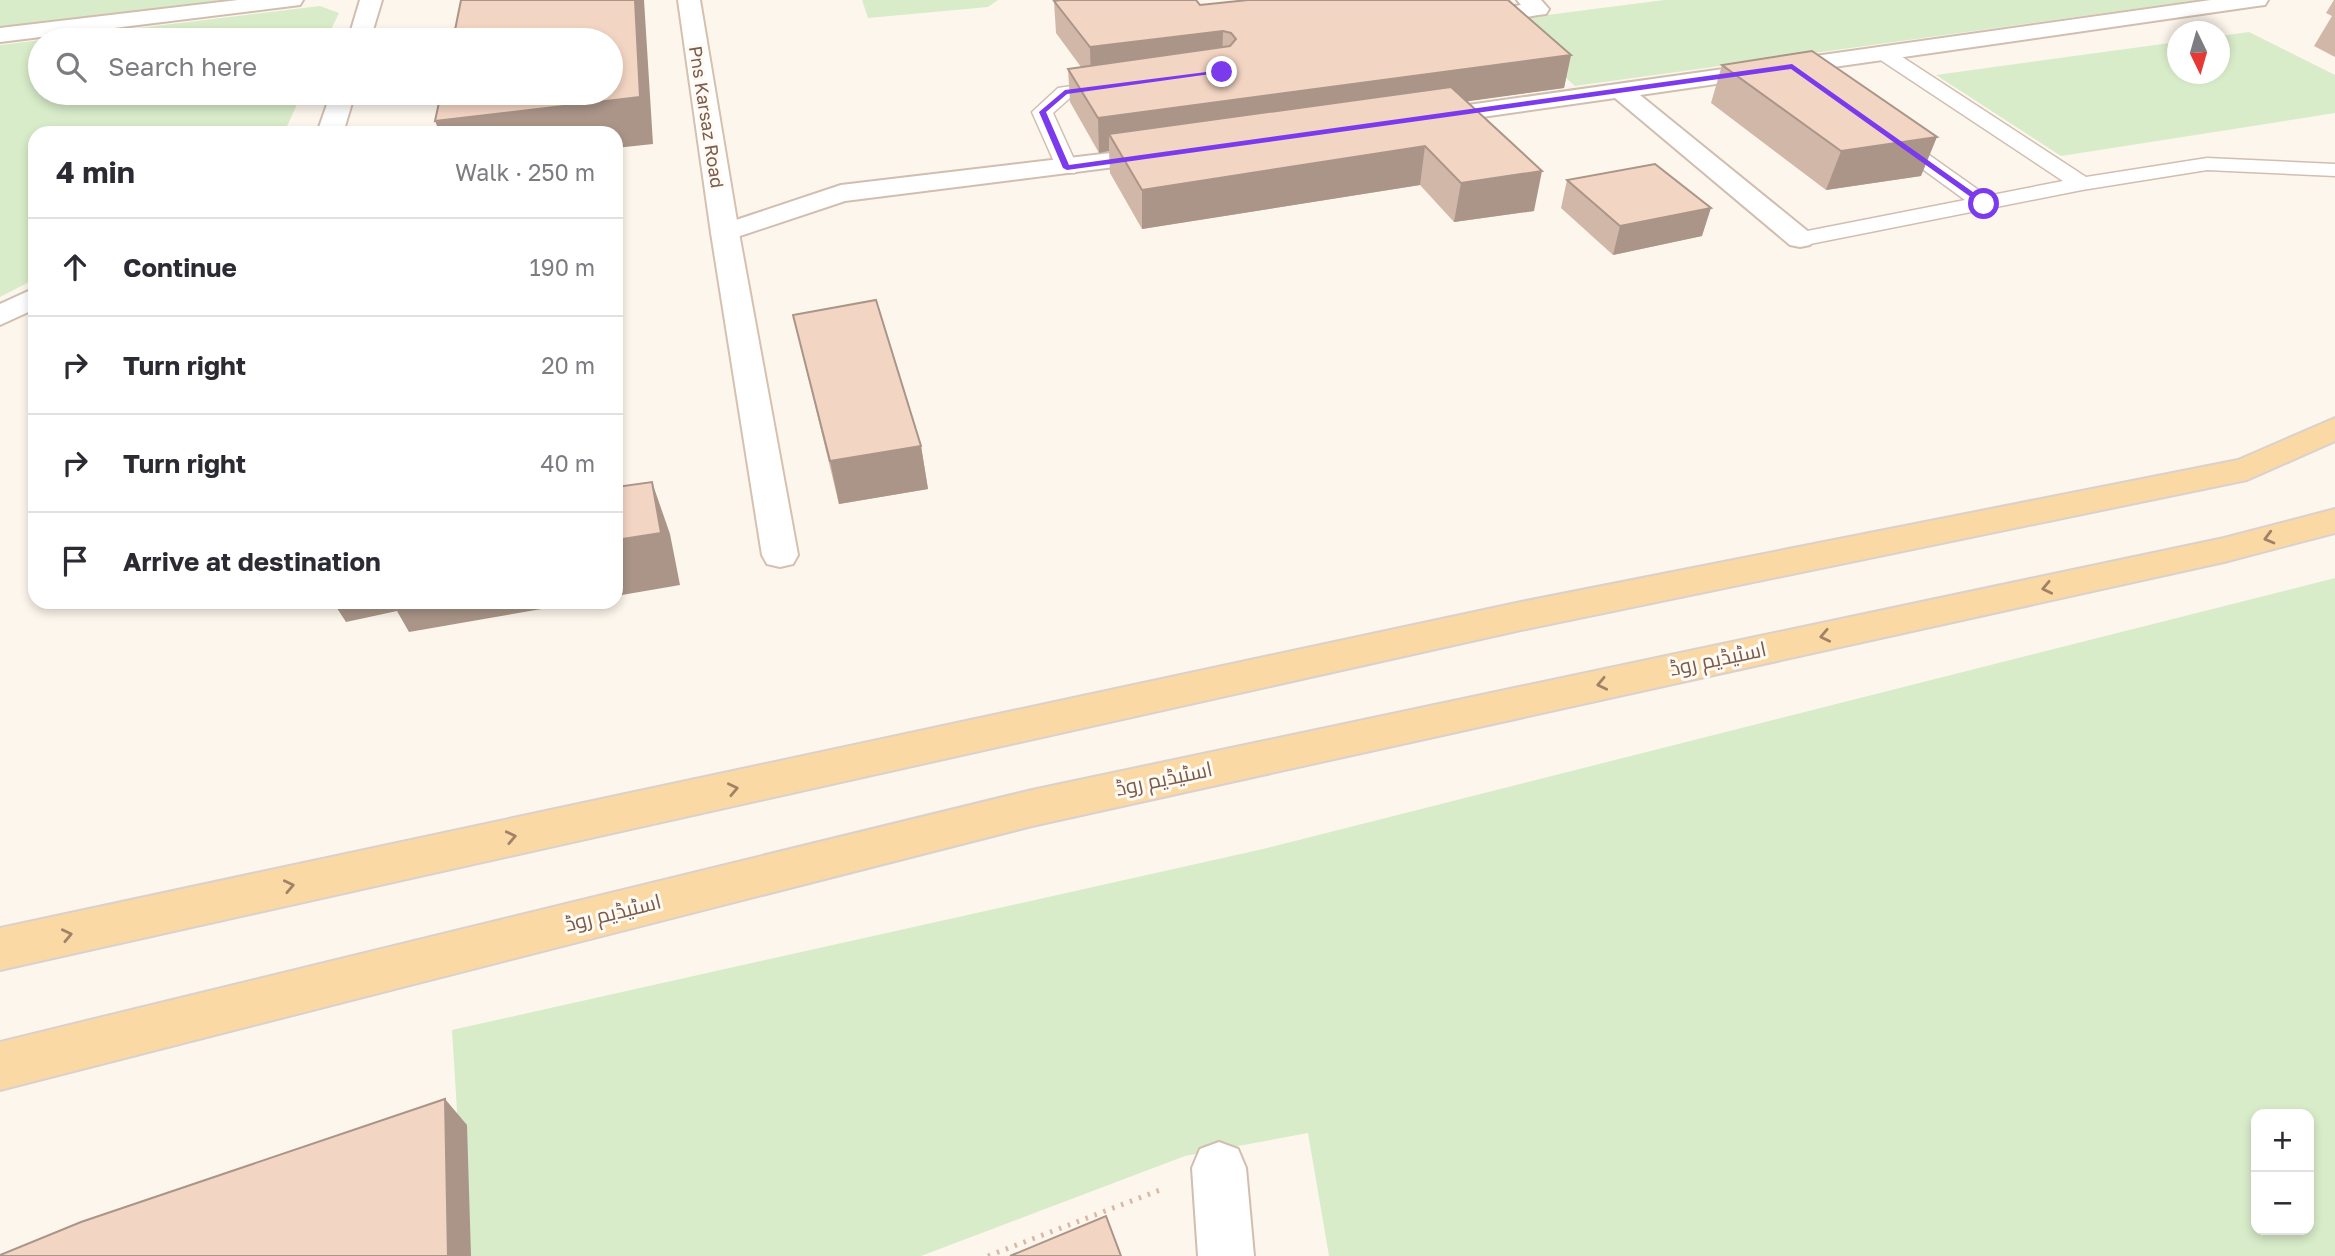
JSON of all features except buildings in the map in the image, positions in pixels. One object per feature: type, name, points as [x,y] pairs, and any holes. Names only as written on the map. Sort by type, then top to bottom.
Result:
[{"type":"main road","points":[[0,949],[1521,616],[2247,469],[2335,428]]},
{"type":"main road","name":"اسٹیڈیم روڈ","points":[[0,1066],[1032,808],[2210,553],[2335,521]]},
{"type":"street","points":[[58,28],[292,0]]},
{"type":"street","points":[[363,28],[371,0]]},
{"type":"street","name":"Pns Karsaz Road","points":[[689,0],[724,233],[780,555]]},
{"type":"street","points":[[1487,18],[1538,9],[1528,0]]},
{"type":"street","points":[[1399,122],[2257,0]]},
{"type":"street","points":[[0,35],[28,32]]},
{"type":"street","points":[[1621,91],[1800,239]]},
{"type":"street","points":[[332,126],[338,105]]},
{"type":"street","points":[[724,233],[841,192],[1067,168],[1178,152]]},
{"type":"street","points":[[0,316],[28,301]]},
{"type":"street","points":[[1219,1168],[1226,1256]]},
{"type":"lane","points":[[1883,53],[2082,184]]},
{"type":"lane","points":[[1792,66],[1814,83]]},
{"type":"lane","points":[[1067,168],[1042,112],[1065,92],[1130,84]]},
{"type":"lane","points":[[1871,123],[1984,204]]},
{"type":"lane","points":[[1800,239],[2082,184],[2207,164],[2335,170]]},
{"type":"path","points":[[988,1256],[1219,1168]]},
{"type":"green space","points":[[0,0],[223,0],[0,27]]},
{"type":"green space","points":[[862,0],[998,0],[988,7],[868,18]]},
{"type":"green space","points":[[1664,0],[2198,0],[1575,86],[1501,21]]},
{"type":"green space","points":[[320,6],[339,13],[332,28],[139,28]]},
{"type":"green space","points":[[2249,32],[2335,75],[2335,113],[2061,156],[1936,75],[2167,43],[2167,84],[2230,84],[2230,35]]},
{"type":"green space","points":[[28,42],[28,105],[297,105],[287,126],[28,126],[28,283],[0,297],[0,45]]},
{"type":"green space","points":[[2335,578],[2335,1256],[1329,1256],[1308,1133],[1185,1156],[921,1256],[466,1256],[452,1030],[1263,849]]},
{"type":"route","points":[[1222,72],[1065,92],[1042,112],[1067,168],[1792,66],[1984,204]]}]
